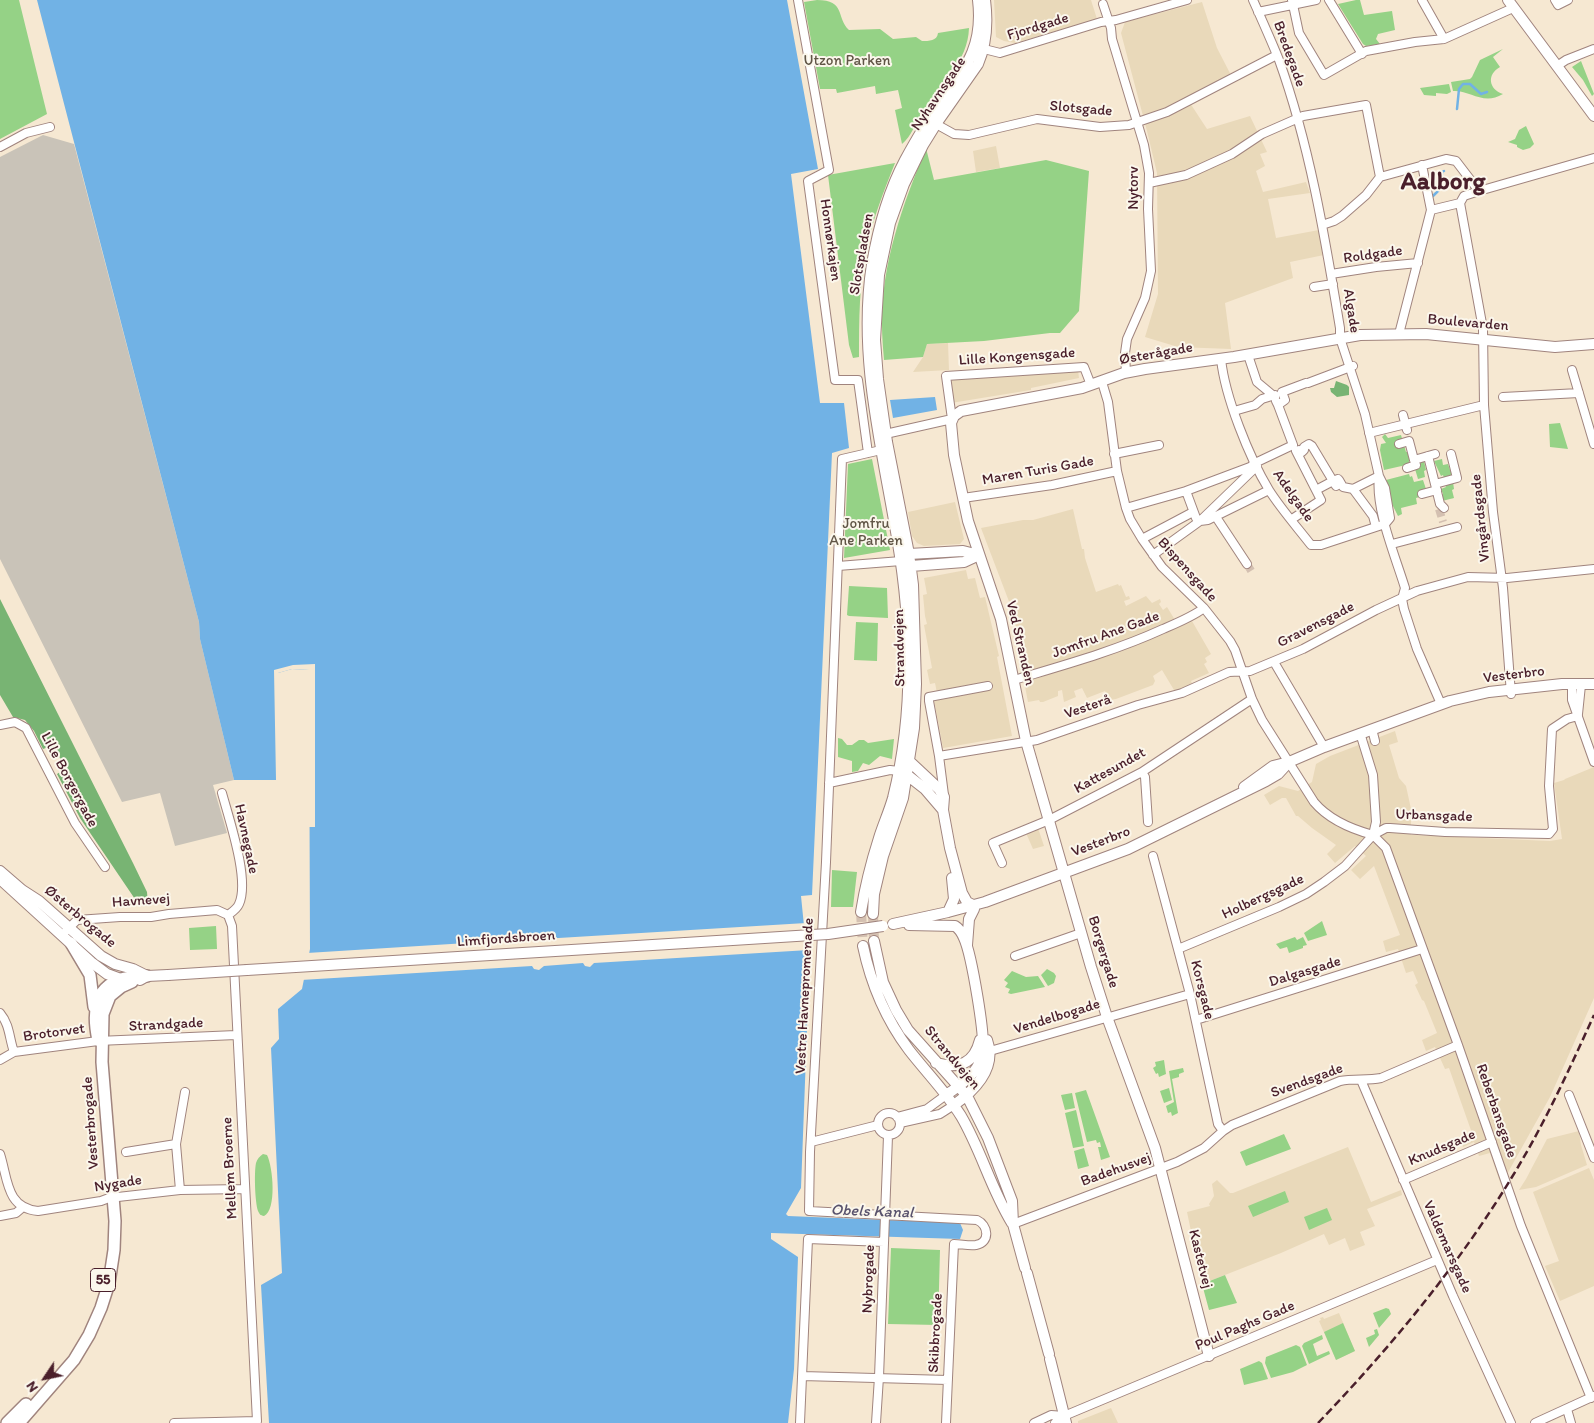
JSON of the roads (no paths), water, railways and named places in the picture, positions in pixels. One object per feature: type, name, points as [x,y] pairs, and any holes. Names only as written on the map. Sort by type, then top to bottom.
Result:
[{"type":"main road","name":"Vesterbrogade","points":[[66,939],[90,975],[94,1023],[100,1041]]},
{"type":"main road","points":[[94,1009],[105,989],[119,979],[148,976]]},
{"type":"main road","name":"Vesterbrogade","points":[[8,1423],[68,1355],[83,1332],[95,1305],[102,1282],[107,1250],[111,1182],[100,1041],[103,1014],[107,1000],[114,992],[132,982]]},
{"type":"main road","name":"Vesterbrogade","points":[[19,1423],[74,1360],[89,1335],[101,1308],[109,1283],[114,1250],[115,1221],[111,1198]]},
{"type":"street","name":"Nyhavnsgade","points":[[919,143],[929,119],[960,78],[972,55],[978,30],[978,0]]},
{"type":"street","name":"Nyhavnsgade","points":[[919,143],[936,124],[973,72],[984,49],[987,27],[985,0]]},
{"type":"street","name":"Fjordgade","points":[[984,49],[1000,53],[1101,22],[1109,22],[1187,0]]},
{"type":"street","name":"Bredegade","points":[[1253,0],[1278,59],[1297,119]]},
{"type":"street","points":[[1258,12],[1292,2],[1316,0]]},
{"type":"street","points":[[1330,0],[1362,54]]},
{"type":"street","points":[[1422,0],[1444,39]]},
{"type":"street","points":[[1555,0],[1558,5],[1568,0]]},
{"type":"street","name":"Honnørkajen","points":[[799,2],[829,170],[808,180],[835,380],[858,380],[868,453]]},
{"type":"street","points":[[1292,2],[1299,33],[1324,75],[1362,54],[1376,49],[1444,39],[1510,4],[1594,116]]},
{"type":"street","name":"Nytorv","points":[[1104,4],[1112,39],[1147,153],[1151,271],[1145,298],[1127,339],[1125,353],[1126,373]]},
{"type":"street","points":[[1557,66],[1566,60],[1591,50]]},
{"type":"street","name":"Slotsgade","points":[[936,124],[954,134],[969,135],[1037,119],[1100,128],[1129,125],[1167,112],[1273,57]]},
{"type":"street","points":[[1148,183],[1186,175],[1232,154],[1262,134],[1303,116],[1366,105],[1380,177]]},
{"type":"street","name":"Algade","points":[[1297,119],[1322,225],[1333,284],[1340,338],[1352,367],[1379,476],[1380,506],[1405,588],[1402,599],[1417,649],[1441,704]]},
{"type":"street","points":[[0,147],[26,133],[50,127]]},
{"type":"street","name":"Slotspladsen","points":[[875,379],[876,316],[881,258],[896,203],[919,143]]},
{"type":"street","points":[[1431,210],[1460,203],[1464,196],[1594,158]]},
{"type":"street","points":[[1322,225],[1342,216],[1366,194],[1380,177],[1446,159],[1456,161],[1480,191]]},
{"type":"street","points":[[1399,334],[1431,210],[1422,165]]},
{"type":"street","name":"Vingårdsgade","points":[[1460,203],[1482,329],[1484,405],[1510,692]]},
{"type":"street","name":"Roldgade","points":[[1331,274],[1418,263]]},
{"type":"street","points":[[1314,287],[1333,284]]},
{"type":"street","name":"Boulevarden","points":[[1340,338],[1360,335],[1426,334],[1555,347],[1594,344]]},
{"type":"street","name":"Østerågade","points":[[952,419],[961,411],[1091,385],[1126,373],[1145,369],[1248,355],[1340,338]]},
{"type":"street","points":[[1126,508],[1186,491],[1250,467],[1294,446],[1277,397],[1257,382],[1248,355]]},
{"type":"street","name":"Adelgade","points":[[1222,359],[1225,385],[1256,464],[1269,490],[1311,545],[1315,546],[1385,524]]},
{"type":"street","name":"Lille Kongensgade","points":[[952,419],[946,376],[1084,367],[1091,385]]},
{"type":"street","points":[[1234,411],[1255,405],[1262,399],[1277,397],[1307,383],[1352,367]]},
{"type":"street","points":[[1572,370],[1594,444]]},
{"type":"street","name":"Strandvejen","points":[[861,912],[868,874],[880,836],[903,772],[909,761],[914,728],[916,676],[914,591],[911,566],[882,434],[875,379]]},
{"type":"street","name":"Bispensgade","points":[[1102,382],[1108,402],[1114,454],[1126,508],[1152,555],[1173,579],[1204,608],[1231,642],[1241,672],[1262,720],[1289,762]]},
{"type":"street","points":[[1503,397],[1579,393]]},
{"type":"street","points":[[1369,433],[1403,433],[1484,405]]},
{"type":"street","points":[[1403,415],[1403,433],[1410,441],[1416,465],[1407,468]]},
{"type":"street","points":[[882,434],[952,419]]},
{"type":"street","name":"Ved Stranden","points":[[952,419],[950,428],[951,441],[963,498],[979,555],[1001,619],[1026,741]]},
{"type":"street","name":"Strandvejen","points":[[873,914],[874,894],[883,856],[903,798],[908,674],[907,621],[901,561],[881,450],[882,434]]},
{"type":"street","points":[[1292,520],[1321,500],[1296,451],[1302,452],[1308,444],[1312,446],[1337,482],[1343,487],[1353,489],[1373,516],[1376,527]]},
{"type":"street","points":[[1114,454],[1159,446]]},
{"type":"street","points":[[868,453],[881,450]]},
{"type":"street","name":"Vestre Havnepromenade","points":[[868,453],[842,459],[830,783],[809,1211],[885,1216]]},
{"type":"street","points":[[1422,494],[1457,478],[1451,454]]},
{"type":"street","points":[[1414,460],[1431,455],[1440,507]]},
{"type":"street","points":[[1152,555],[1200,521],[1256,464]]},
{"type":"street","name":"Maren Turis Gade","points":[[963,498],[1052,485],[1117,471]]},
{"type":"street","points":[[1353,489],[1364,479],[1379,476]]},
{"type":"street","points":[[1316,490],[1337,482]]},
{"type":"street","points":[[1186,491],[1193,512],[1200,521],[1216,517],[1269,490]]},
{"type":"street","points":[[1142,539],[1193,512]]},
{"type":"street","points":[[1216,517],[1247,564]]},
{"type":"street","points":[[1392,544],[1444,526],[1457,527]]},
{"type":"street","points":[[1164,527],[1173,539]]},
{"type":"street","points":[[901,561],[909,554],[963,551],[979,555]]},
{"type":"street","points":[[838,566],[901,561],[911,566],[964,562],[979,555]]},
{"type":"street","name":"Gravensgade","points":[[1241,672],[1250,671],[1303,649],[1376,610],[1417,591],[1468,577],[1501,578],[1594,568]]},
{"type":"street","name":"Jomfru Ane Gade","points":[[1014,680],[1112,649],[1197,614],[1204,608]]},
{"type":"street","points":[[1222,646],[1231,642]]},
{"type":"street","points":[[1274,662],[1324,747]]},
{"type":"street","name":"Vesterå","points":[[939,756],[1038,740],[1124,709],[1182,693],[1229,672],[1241,672]]},
{"type":"street","name":"Vesterbro","points":[[888,925],[950,917],[985,902],[1128,849],[1278,774],[1289,762],[1360,733],[1441,704],[1461,699],[1562,684],[1594,684]]},
{"type":"street","points":[[1576,685],[1572,700],[1594,762]]},
{"type":"street","points":[[967,946],[969,919],[974,907],[962,893],[950,848],[943,810],[944,797],[939,756],[929,697],[988,686]]},
{"type":"street","name":"Kattesundet","points":[[1002,863],[993,843],[1049,820],[1142,772],[1252,699]]},
{"type":"street","name":"Urbansgade","points":[[1373,835],[1386,828],[1445,832],[1551,833],[1553,828],[1549,786],[1552,729],[1567,719],[1578,716]]},
{"type":"street","name":"Lille Borgergade","points":[[0,725],[15,722],[26,728],[75,823],[105,867]]},
{"type":"street","points":[[1372,729],[1376,741]]},
{"type":"street","points":[[1289,762],[1321,810],[1350,828],[1373,835],[1376,822],[1373,774],[1360,733]]},
{"type":"street","name":"Borgergade","points":[[1026,741],[1081,933],[1107,1016],[1155,1148],[1160,1169]]},
{"type":"street","points":[[909,761],[939,789],[944,797]]},
{"type":"street","points":[[830,783],[890,770],[903,772],[930,794],[943,810]]},
{"type":"street","points":[[1142,772],[1145,777],[1148,822]]},
{"type":"street","name":"Havnegade","points":[[222,793],[240,861],[242,890],[239,904],[228,915]]},
{"type":"street","name":"Holbergsgade","points":[[1178,949],[1306,894],[1345,866],[1373,835]]},
{"type":"street","name":"Reberbansgade","points":[[1373,835],[1386,848],[1458,1045],[1521,1226],[1593,1397]]},
{"type":"street","points":[[948,912],[954,899],[950,848]]},
{"type":"street","name":"Korsgade","points":[[1153,856],[1190,994],[1218,1124],[1223,1132]]},
{"type":"street","name":"Østerbrogade","points":[[0,871],[22,890],[39,901],[107,960],[148,976]]},
{"type":"street","name":"Østerbrogade","points":[[0,879],[100,969],[119,979],[132,982]]},
{"type":"street","name":"Vesterbro","points":[[888,925],[974,907]]},
{"type":"street","name":"Havnevej","points":[[66,939],[70,927],[77,920],[151,917],[217,910],[228,915]]},
{"type":"street","name":"Mellem Broerne","points":[[174,1423],[257,1421],[236,1035],[232,926],[228,915]]},
{"type":"street","points":[[888,925],[955,926],[960,930],[967,946],[984,1044],[981,1060],[967,1081],[927,1108],[899,1120]]},
{"type":"street","name":"Limfjordsbroen","points":[[132,982],[148,976],[789,937],[828,934],[888,925]]},
{"type":"street","points":[[1015,956],[1081,933]]},
{"type":"street","name":"Strandvejen","points":[[874,942],[883,982],[896,1010],[908,1030],[967,1096],[988,1138],[1012,1201],[1013,1224],[1065,1419]]},
{"type":"street","name":"Strandvejen","points":[[863,946],[875,990],[885,1012],[910,1050],[954,1105],[971,1137],[1001,1206],[1013,1224]]},
{"type":"street","name":"Dalgasgade","points":[[1196,1020],[1422,949]]},
{"type":"street","name":"Vendelbogade","points":[[990,1051],[1107,1016],[1190,994]]},
{"type":"street","points":[[0,1013],[8,1026],[14,1052],[0,1060]]},
{"type":"street","points":[[936,1063],[957,1065],[965,1063],[974,1057],[982,1027]]},
{"type":"street","points":[[899,1120],[897,1132],[888,1136],[880,1132],[878,1125],[880,1118],[886,1114],[890,1113],[899,1120],[940,1114],[967,1096],[987,1069],[990,1051],[982,1027]]},
{"type":"street","name":"Strandgade","points":[[100,1041],[236,1035]]},
{"type":"street","name":"Brotorvet","points":[[14,1052],[100,1041]]},
{"type":"street","name":"Svendsgade","points":[[1223,1132],[1232,1125],[1340,1080],[1350,1078],[1372,1080],[1381,1078],[1458,1045]]},
{"type":"street","name":"Valdemarsgade","points":[[1362,1080],[1437,1260],[1511,1423]]},
{"type":"street","points":[[180,1190],[176,1144],[185,1092]]},
{"type":"street","points":[[1569,1096],[1594,1158]]},
{"type":"street","points":[[811,1142],[878,1125]]},
{"type":"street","name":"Badehusvej","points":[[1013,1224],[1047,1212],[1070,1201],[1160,1169],[1204,1148],[1223,1132]]},
{"type":"street","name":"Nybrogade","points":[[876,1423],[888,1136]]},
{"type":"street","name":"Knudsgade","points":[[1403,1180],[1492,1142]]},
{"type":"street","points":[[126,1152],[176,1144]]},
{"type":"street","points":[[0,1154],[11,1196],[16,1203],[23,1207]]},
{"type":"street","name":"Kastetvej","points":[[1160,1169],[1209,1356]]},
{"type":"street","name":"Nygade","points":[[0,1216],[16,1213],[23,1207],[38,1211],[111,1198],[180,1190],[244,1189]]},
{"type":"street","name":"Skibbrogade","points":[[885,1216],[977,1220],[983,1223],[986,1228],[985,1238],[976,1244],[954,1244],[946,1423]]},
{"type":"street","points":[[800,1423],[808,1239],[884,1240]]},
{"type":"street","name":"Poul Paghs Gade","points":[[1065,1419],[1437,1260]]},
{"type":"street","points":[[802,1376],[948,1380]]},
{"type":"street","points":[[1534,1423],[1593,1397]]},
{"type":"street","points":[[1567,1409],[1571,1423]]},
{"type":"street","points":[[1034,1423],[1052,1415],[1065,1419]]},
{"type":"street","points":[[1056,1423],[1065,1419]]},
{"type":"water","points":[[37,0],[787,0],[818,169],[791,174],[820,403],[844,403],[849,448],[832,453],[812,895],[801,896],[809,976],[801,1188],[786,1214],[788,1216],[960,1223],[963,1230],[960,1239],[771,1233],[771,1239],[798,1257],[794,1369],[788,1423],[269,1423],[261,1285],[282,1273],[271,1048],[279,1039],[278,1009],[302,989],[310,949],[309,670],[292,669],[278,673],[278,780],[234,780],[200,639],[199,622]]},
{"type":"water","points":[[935,397],[937,410],[893,418],[890,400]]},
{"type":"waterway","points":[[1457,109],[1459,89],[1463,84],[1470,84],[1481,94],[1487,92]]},
{"type":"waterway","points":[[1433,196],[1439,190],[1438,184],[1442,180],[1442,172],[1444,171]]},
{"type":"tunnel","points":[[1439,509],[1443,522]]},
{"type":"tunnel","points":[[1247,564],[1253,574]]},
{"type":"tunnel","points":[[861,912],[863,946]]},
{"type":"tunnel","points":[[873,914],[874,941]]},
{"type":"railway","points":[[1318,1423],[1397,1336],[1446,1274],[1491,1210],[1524,1157],[1566,1077],[1594,1015]]},
{"type":"district","name":"Aalborg","points":[[1443,183]]},
{"type":"park label","name":"Utzon Parken","points":[[847,61]]},
{"type":"park label","name":"Jomfru Ane Parken","points":[[866,532]]},
{"type":"water label","name":"Obels Kanal","points":[[872,1212]]}]
